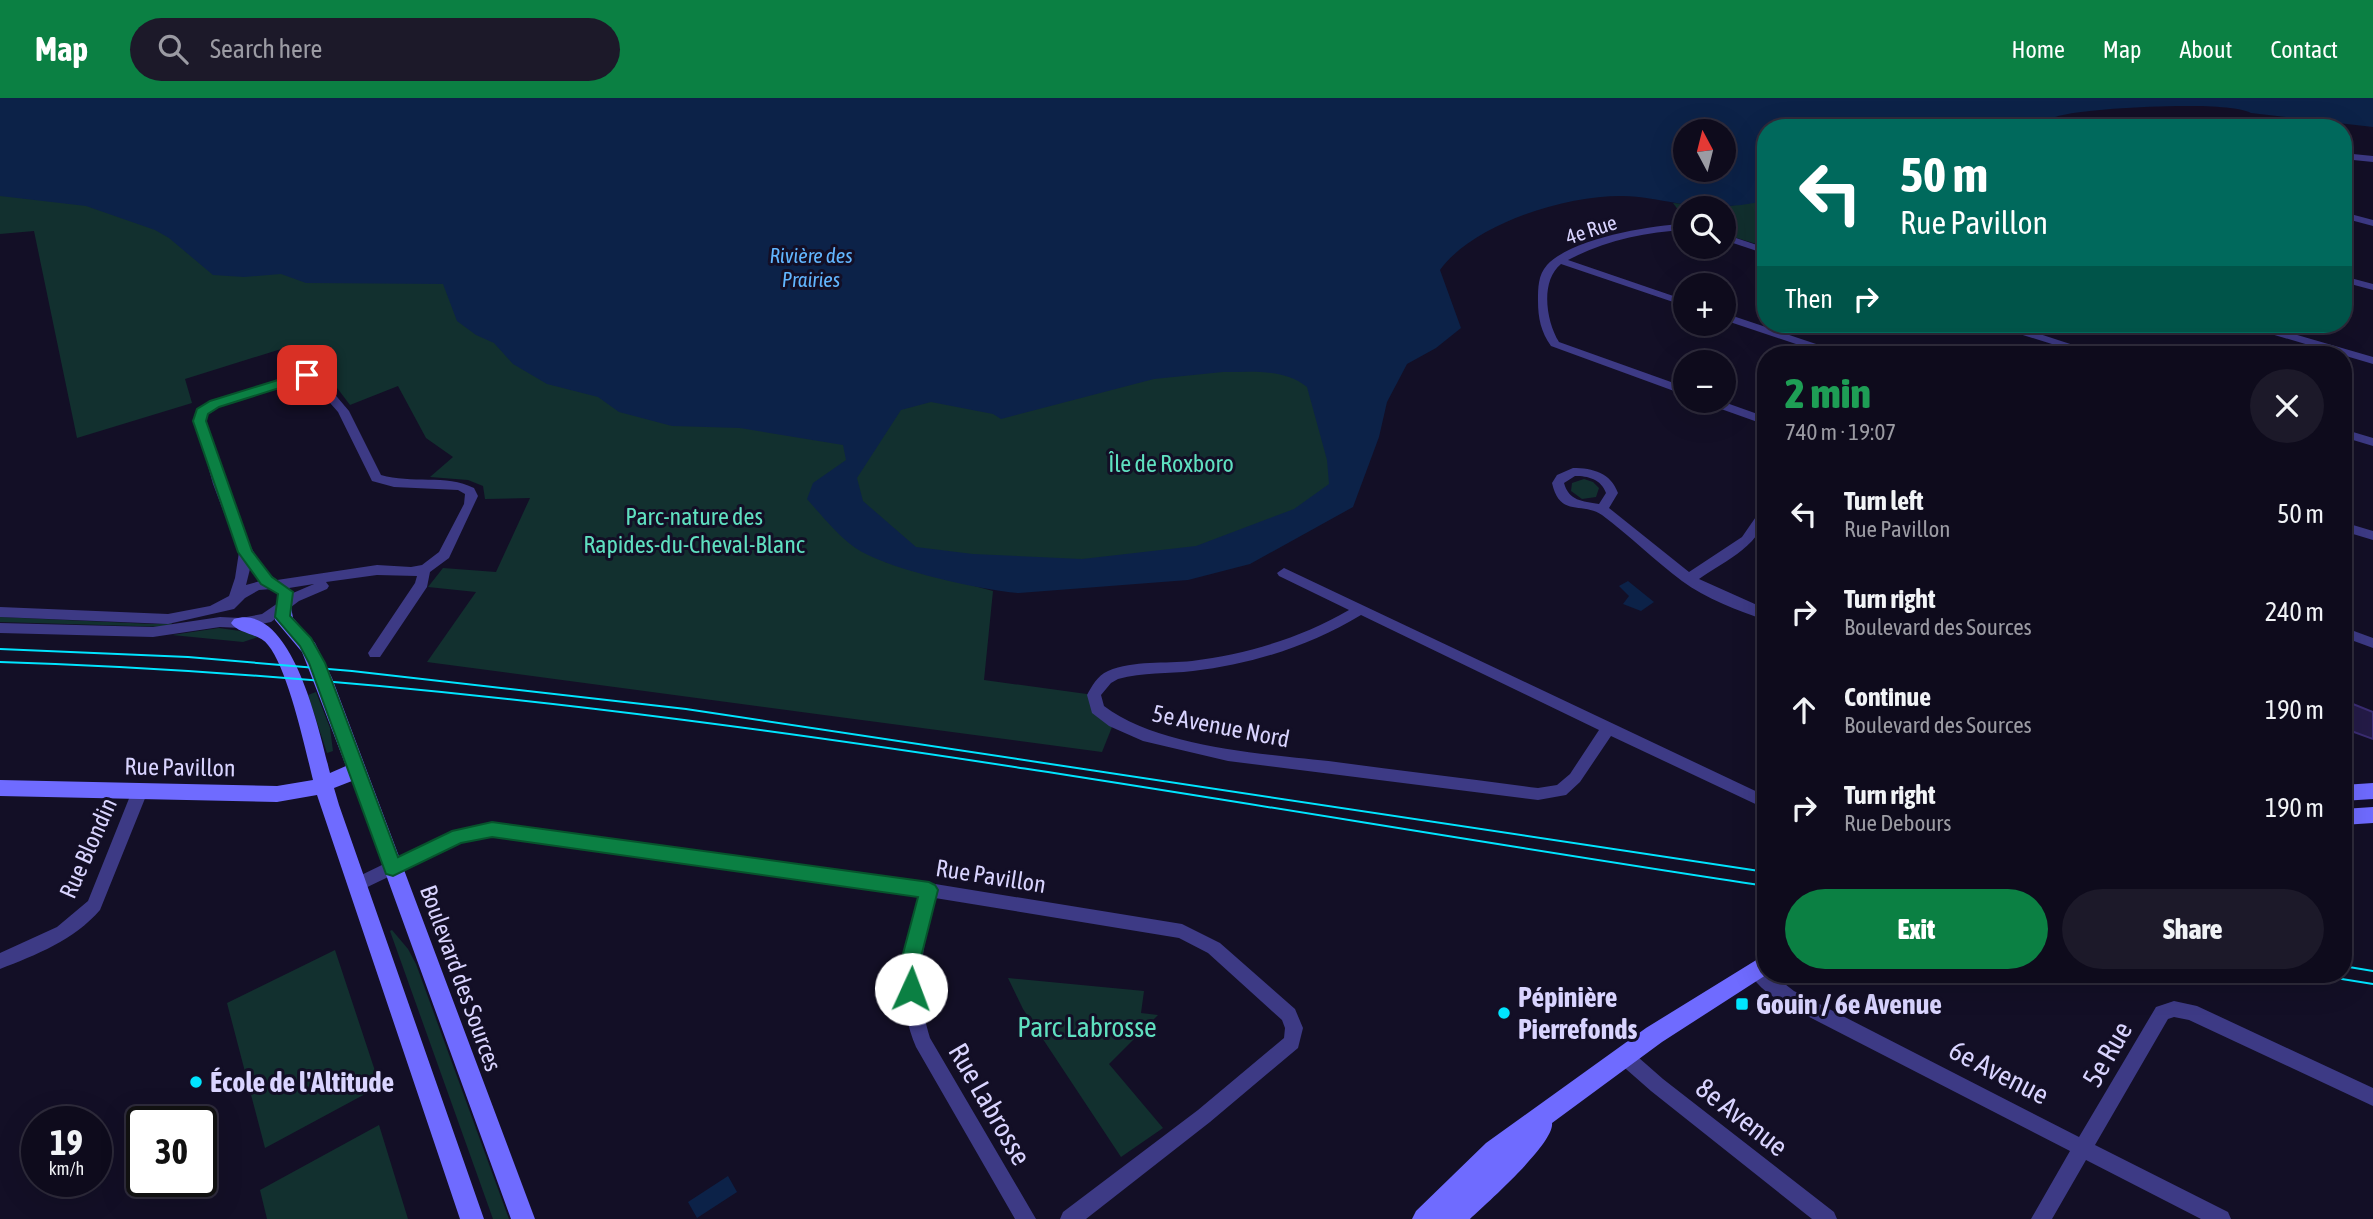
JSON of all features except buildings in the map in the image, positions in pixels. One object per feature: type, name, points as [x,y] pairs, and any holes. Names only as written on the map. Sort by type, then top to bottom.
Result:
[{"type":"street","points":[[2352,157],[2373,159]]},
{"type":"street","points":[[2352,217],[2373,223]]},
{"type":"street","name":"4e Rue","points":[[1673,229],[1586,246],[1559,260],[1551,268],[1543,284],[1546,332],[1555,344],[1673,387]]},
{"type":"street","points":[[1736,241],[1757,248]]},
{"type":"street","points":[[1559,260],[1673,299]]},
{"type":"street","points":[[2352,281],[2373,287]]},
{"type":"street","points":[[1736,320],[1757,327]]},
{"type":"street","points":[[1774,333],[1812,346]]},
{"type":"street","points":[[2027,333],[2069,346]]},
{"type":"street","points":[[2278,333],[2322,346]]},
{"type":"street","points":[[2352,355],[2373,361]]},
{"type":"street","points":[[0,612],[168,619],[205,612],[256,586],[275,585],[377,570],[424,570],[434,565],[444,555],[470,504],[472,494],[460,486],[389,483],[376,478],[343,411],[327,393],[321,378],[311,375],[296,377],[215,404],[202,412],[200,421],[245,552],[264,578],[275,585],[286,592],[284,605]]},
{"type":"street","points":[[1736,410],[1757,418]]},
{"type":"street","points":[[2352,436],[2373,442]]},
{"type":"street","points":[[1602,509],[1689,579],[1757,611]]},
{"type":"street","points":[[1689,579],[1747,540],[1757,525]]},
{"type":"street","points":[[2352,529],[2373,536]]},
{"type":"street","points":[[245,552],[241,582],[228,613],[231,618],[273,639],[279,648],[472,1219]]},
{"type":"street","points":[[375,653],[422,584],[424,570]]},
{"type":"street","points":[[1284,573],[1757,799]]},
{"type":"street","points":[[0,628],[153,632],[220,622],[240,622],[265,618],[308,591],[357,574]]},
{"type":"street","name":"Boulevard des Sources","points":[[284,605],[284,620],[305,642],[317,663],[523,1219]]},
{"type":"street","name":"5e Avenue Nord","points":[[1359,610],[1336,625],[1279,647],[1195,666],[1116,674],[1101,683],[1094,695],[1097,709],[1114,722],[1143,735],[1228,755],[1538,794],[1561,791],[1575,778],[1608,728]]},
{"type":"street","points":[[2352,635],[2373,643]]},
{"type":"street","name":"Rue Pavillon","points":[[0,788],[277,794],[324,785],[355,771]]},
{"type":"street","name":"Rue Blondin","points":[[1,958],[51,939],[83,920],[94,905],[140,791]]},
{"type":"street","points":[[2352,792],[2373,791]]},
{"type":"street","points":[[2352,816],[2373,815]]},
{"type":"street","name":"Rue Pavillon","points":[[357,885],[458,836],[492,830],[929,890],[1182,931],[1214,948],[1289,1014],[1294,1028],[1292,1042],[1204,1116],[1070,1219]]},
{"type":"street","name":"Rue Labrosse","points":[[929,890],[910,965],[912,1014],[922,1041],[1026,1219]]},
{"type":"street","points":[[1424,1219],[1494,1151],[1624,1056],[1757,969]]},
{"type":"street","name":"6e Avenue","points":[[1771,983],[1788,997],[2221,1219]]},
{"type":"street","name":"5e Rue","points":[[2041,1219],[2162,1013],[2175,1009],[2191,1012],[2373,1097]]},
{"type":"street","name":"8e Avenue","points":[[1624,1056],[1657,1086],[1827,1219]]},
{"type":"street","points":[[1452,1219],[1509,1166],[1557,1107]]},
{"type":"green space","name":"Parc-nature des Rapides-du-Cheval-Blanc","points":[[0,160],[1318,337],[1346,489],[1224,556],[1069,576],[885,562],[993,591],[984,680],[1094,695],[1114,722],[1102,752],[427,662],[476,592],[428,587],[443,568],[496,572],[530,498],[485,499],[483,486],[468,480],[430,477],[453,457],[426,438],[398,386],[350,405],[325,372],[305,371],[294,345],[185,379],[192,403],[77,438],[34,231],[0,234]]},
{"type":"green space","points":[[1757,201],[1757,244],[1736,238],[1736,205]]},
{"type":"green space","points":[[1584,479],[1599,488],[1596,497],[1582,499],[1571,491],[1572,483]]},
{"type":"green space","points":[[0,617],[172,623],[170,627],[0,622]]},
{"type":"green space","points":[[219,628],[247,632],[258,637],[243,642],[172,635]]},
{"type":"green space","points":[[316,692],[330,728],[333,751],[327,753],[308,695]]},
{"type":"green space","points":[[392,930],[408,949],[416,964],[509,1219],[493,1219],[390,931]]},
{"type":"green space","points":[[335,950],[380,1086],[265,1148],[227,1003]]},
{"type":"green space","name":"Parc Labrosse","points":[[1008,978],[1144,991],[1141,1013],[1158,1015],[1109,1064],[1163,1128],[1121,1157],[1023,1009]]},
{"type":"green space","points":[[379,1125],[408,1219],[267,1219],[260,1190]]},
{"type":"water","name":"Rivière des Prairies","points":[[0,98],[2373,98],[2373,127],[2352,125],[2352,119],[2303,119],[2237,109],[2189,106],[2079,112],[2049,119],[1757,119],[1757,202],[1736,206],[1736,196],[1673,196],[1673,203],[1623,196],[1576,201],[1523,215],[1475,238],[1455,253],[1440,270],[1461,328],[1436,348],[1407,364],[1387,402],[1379,437],[1353,507],[1250,564],[1188,580],[1019,593],[961,584],[917,573],[877,559],[847,541],[807,499],[813,483],[846,460],[843,445],[740,428],[672,426],[619,412],[598,397],[547,384],[513,364],[494,343],[476,335],[457,321],[443,284],[306,283],[281,274],[244,277],[213,275],[169,238],[155,230],[86,206],[0,196]],"holes":[[[1223,372],[1278,374],[1307,387],[1327,460],[1329,484],[1294,509],[1196,546],[1082,559],[973,554],[916,547],[863,501],[857,478],[901,410],[931,402],[993,414],[1001,419],[1154,379]]]},
{"type":"water","points":[[1628,581],[1654,602],[1641,611],[1623,604],[1629,596],[1619,586]]},
{"type":"water","points":[[728,1176],[737,1192],[697,1218],[688,1202]]},
{"type":"tram line","points":[[0,649],[188,657],[352,671],[686,709],[1757,871]]},
{"type":"tram line","points":[[0,662],[222,673],[444,692],[665,718],[1106,781],[1757,885]]},
{"type":"tram line","points":[[2352,968],[2373,971]]},
{"type":"tram line","points":[[2352,981],[2373,984]]},
{"type":"place","name":"Gouin / 6e Avenue","points":[[1742,1004]]},
{"type":"place","name":"Pépinière Pierrefonds","points":[[1504,1013]]},
{"type":"place","name":"École de l'Altitude","points":[[196,1082]]},
{"type":"route","points":[[307,375],[215,404],[202,412],[200,421],[245,552],[267,580],[286,592],[282,617],[305,642],[317,663],[393,868],[458,836],[492,830],[929,890],[910,965],[911,989]]},
{"type":"park label","name":"Île de Roxboro","points":[[1171,463]]}]
